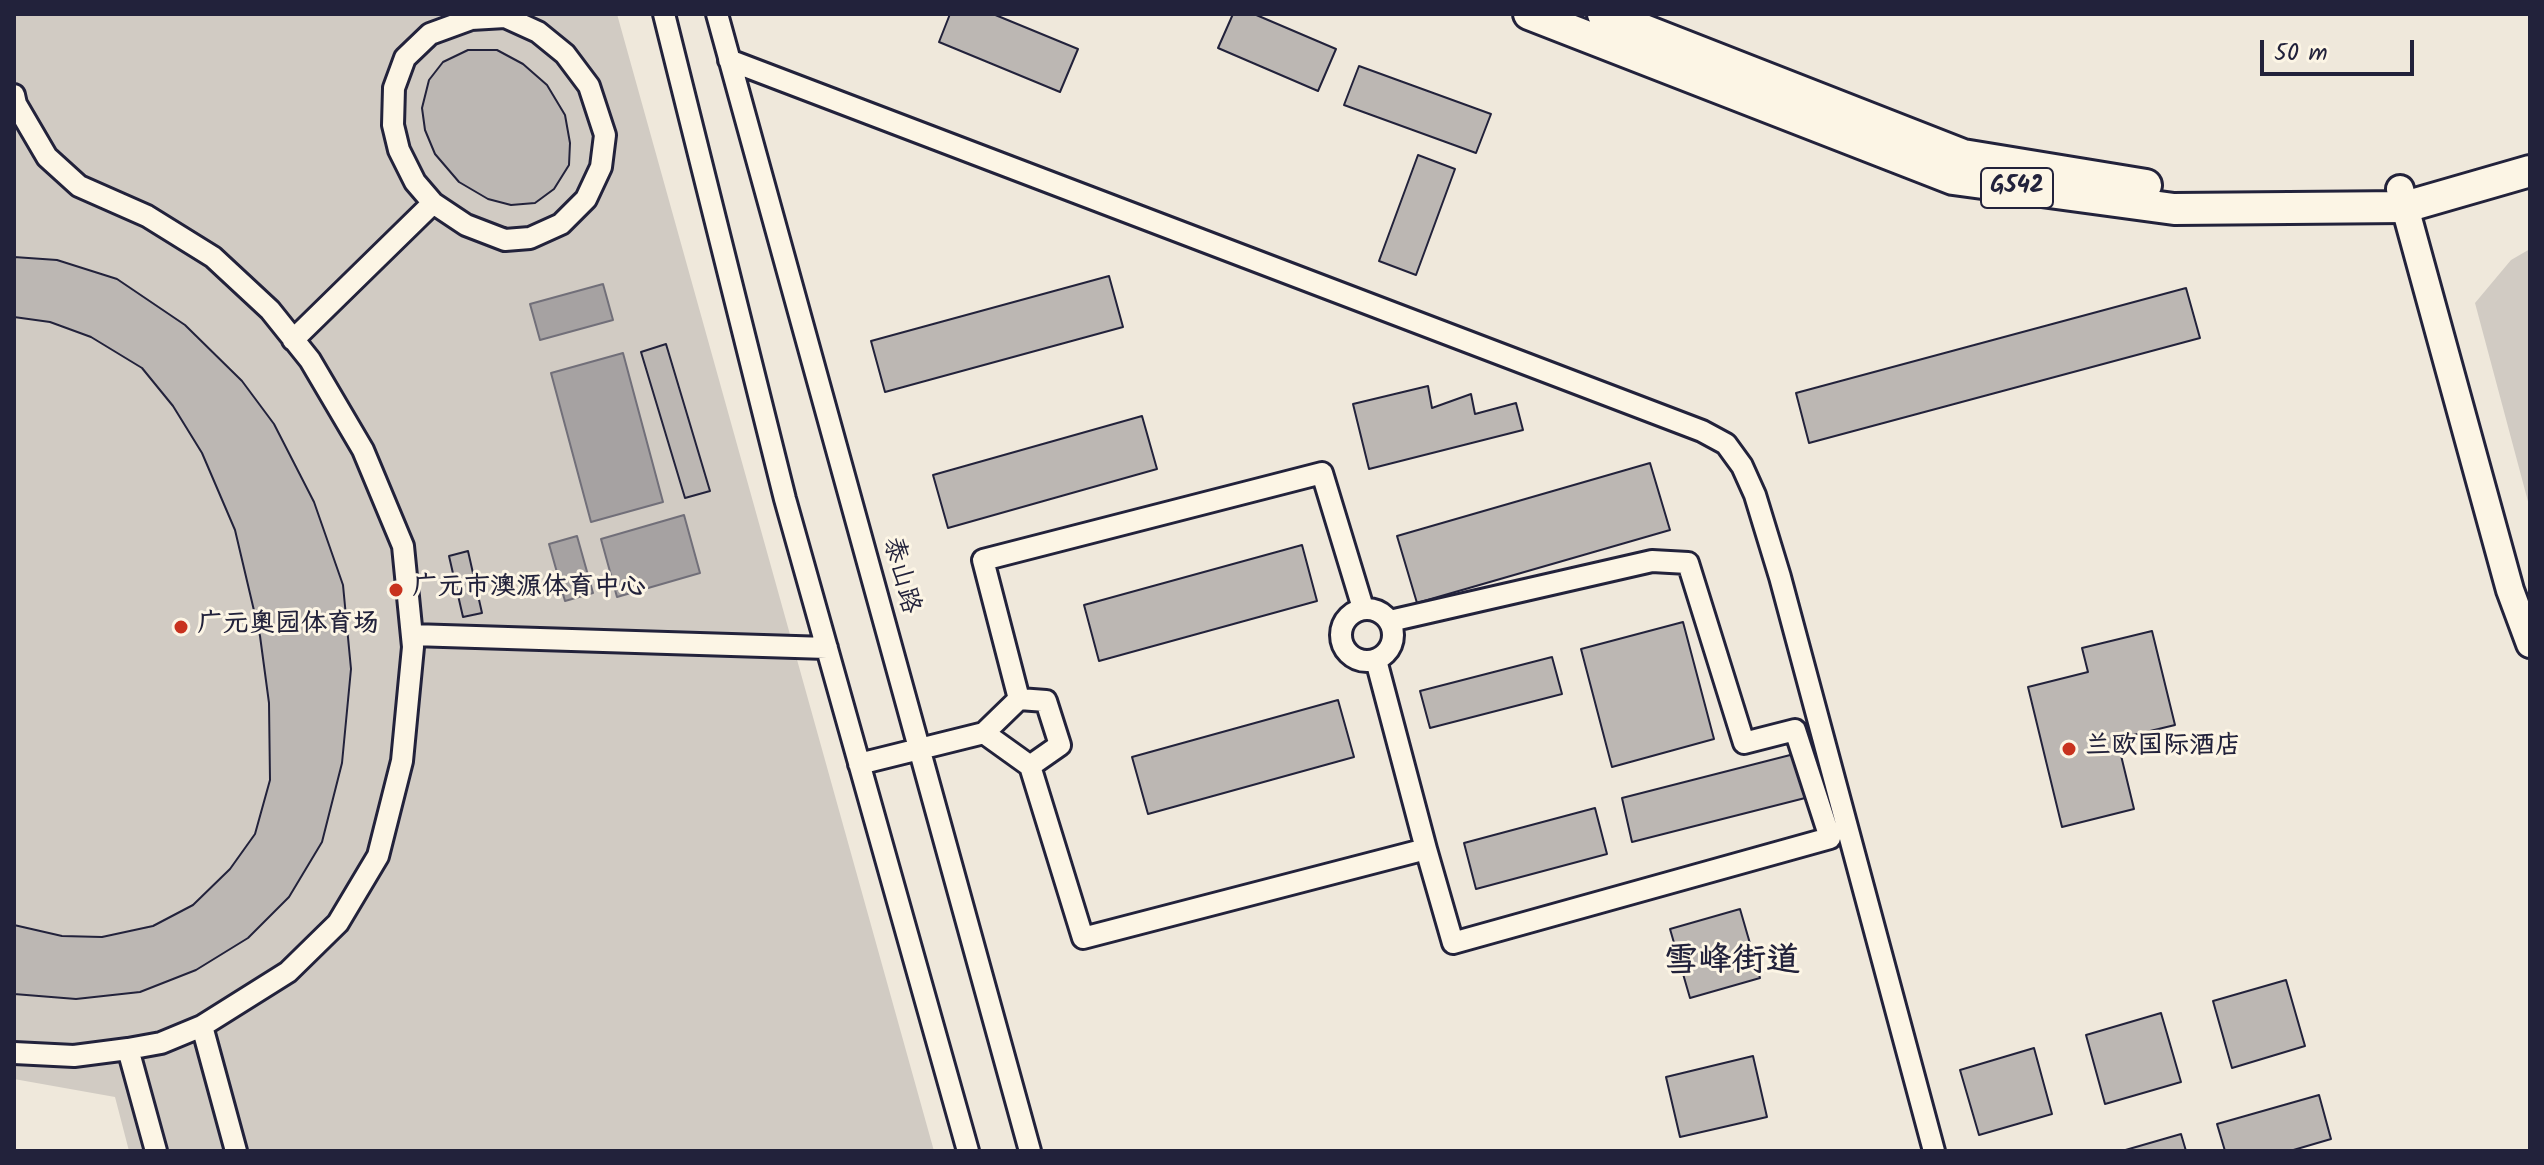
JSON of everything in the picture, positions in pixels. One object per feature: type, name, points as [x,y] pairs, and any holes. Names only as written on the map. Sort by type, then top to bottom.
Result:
[{"type":"highway","name":"G542","points":[[1529,14],[1953,179],[2174,209],[2411,196],[2530,170]]},
{"type":"highway","name":"G542","points":[[1603,14],[1963,155],[2173,190],[2411,196]]},
{"type":"main road","points":[[2411,196],[2530,596]]},
{"type":"main road","points":[[2411,196],[2510,590],[2530,644]]},
{"type":"street","points":[[664,14],[785,499],[968,1151]]},
{"type":"street","name":"泰山路","points":[[717,14],[1030,1151]]},
{"type":"street","points":[[505,17],[538,32],[565,54],[589,86],[605,135],[601,167],[586,199],[561,224],[530,238],[505,240],[466,225],[433,203],[415,182],[399,150],[393,125],[394,88],[405,58],[430,34],[471,19],[505,17]]},
{"type":"street","points":[[729,60],[1702,431],[1726,444],[1742,466],[1755,495],[1776,563],[1934,1151]]},
{"type":"street","points":[[14,95],[16,104],[47,157],[79,186],[147,216],[213,257],[270,310],[310,360],[363,450],[403,546],[413,647],[402,761],[378,856],[338,923],[298,962],[239,1005],[202,1026],[161,1043],[74,1056],[21,1056],[14,1053]]},
{"type":"street","points":[[293,340],[433,203]]},
{"type":"street","points":[[1019,699],[983,560],[1322,473],[1363,608]]},
{"type":"street","points":[[1376,660],[1453,943],[1830,838],[1795,730],[1744,743],[1688,563],[1652,561],[1390,621]]},
{"type":"street","points":[[1363,608],[1379,611],[1390,621],[1394,636],[1389,651],[1376,660],[1359,660],[1345,649],[1341,633],[1348,617],[1363,608]]},
{"type":"street","points":[[412,635],[827,648]]},
{"type":"street","points":[[859,764],[984,733],[1019,699],[1046,701],[1060,745],[1030,766]]},
{"type":"street","points":[[984,733],[1030,766],[1083,938],[1426,849]]},
{"type":"street","points":[[202,1026],[236,1151]]},
{"type":"street","points":[[128,1049],[156,1151]]},
{"type":"shaded area","name":"广元市澳源体育中心","points":[[14,14],[617,14],[934,1151],[129,1151],[115,1097],[14,1079]]},
{"type":"shaded area","points":[[2530,249],[2530,509],[2475,303],[2511,260]]},
{"type":"shaded area","points":[[603,284],[613,320],[540,340],[530,304]]},
{"type":"shaded area","points":[[623,353],[663,502],[591,522],[551,373]]},
{"type":"shaded area","points":[[684,515],[700,573],[617,597],[601,539]]},
{"type":"shaded area","points":[[577,536],[593,593],[565,601],[549,544]]},
{"type":"building","points":[[950,14],[993,14],[1078,49],[1060,92],[939,42]]},
{"type":"building","points":[[1233,14],[1254,14],[1336,49],[1318,91],[1218,48]]},
{"type":"building","points":[[468,50],[497,50],[523,64],[547,85],[565,115],[570,143],[569,165],[554,189],[535,203],[511,205],[488,199],[459,182],[435,154],[425,130],[422,108],[429,80],[443,62]]},
{"type":"building","points":[[1359,66],[1491,114],[1476,153],[1344,105]]},
{"type":"building","points":[[1418,155],[1455,169],[1416,275],[1379,261]]},
{"type":"building","points":[[14,257],[57,260],[117,279],[185,325],[242,381],[274,424],[314,502],[343,585],[351,669],[342,763],[322,842],[289,897],[248,938],[196,970],[140,992],[76,999],[14,994],[14,925],[62,936],[102,937],[153,926],[193,905],[230,869],[255,834],[270,780],[269,703],[260,636],[235,530],[202,453],[173,406],[142,368],[91,337],[50,322],[14,317]]},
{"type":"building","points":[[1109,276],[1123,327],[885,392],[871,341]]},
{"type":"building","points":[[2186,288],[2200,338],[1809,443],[1796,393]]},
{"type":"building","points":[[666,344],[710,491],[685,498],[641,352]]},
{"type":"building","points":[[1428,386],[1432,408],[1471,394],[1475,414],[1516,403],[1523,430],[1369,469],[1353,404]]},
{"type":"building","points":[[1142,416],[1157,469],[948,528],[933,475]]},
{"type":"building","points":[[1650,463],[1670,530],[1417,603],[1397,536]]},
{"type":"building","points":[[1302,545],[1317,601],[1099,661],[1084,605]]},
{"type":"building","points":[[468,551],[482,613],[463,617],[449,556]]},
{"type":"building","points":[[1683,622],[1714,739],[1612,767],[1581,649]]},
{"type":"building","points":[[2152,631],[2175,725],[2117,739],[2134,809],[2062,827],[2028,687],[2088,672],[2082,648]]},
{"type":"building","points":[[1552,657],[1562,694],[1430,728],[1420,691]]},
{"type":"building","points":[[1338,700],[1354,757],[1148,814],[1132,757]]},
{"type":"building","points":[[1802,752],[1813,796],[1632,842],[1622,798]]},
{"type":"building","points":[[1595,808],[1607,854],[1476,889],[1464,843]]},
{"type":"building","points":[[1740,909],[1760,978],[1690,998],[1670,929]]},
{"type":"building","points":[[2286,980],[2305,1046],[2232,1068],[2213,1001]]},
{"type":"building","points":[[2161,1013],[2181,1082],[2105,1104],[2086,1035]]},
{"type":"building","points":[[2034,1048],[2052,1114],[1979,1135],[1960,1070]]},
{"type":"building","points":[[1753,1056],[1767,1117],[1680,1137],[1666,1077]]},
{"type":"building","points":[[2319,1095],[2331,1139],[2290,1151],[2225,1151],[2217,1124]]},
{"type":"building","points":[[2181,1134],[2186,1151],[2122,1151]]},
{"type":"place","name":"广元市澳源体育中心","points":[[396,590]]},
{"type":"place","name":"广元奥园体育场","points":[[181,627]]},
{"type":"place","name":"兰欧国际酒店","points":[[2069,749]]},
{"type":"district","name":"雪峰街道","points":[[1732,964]]}]
